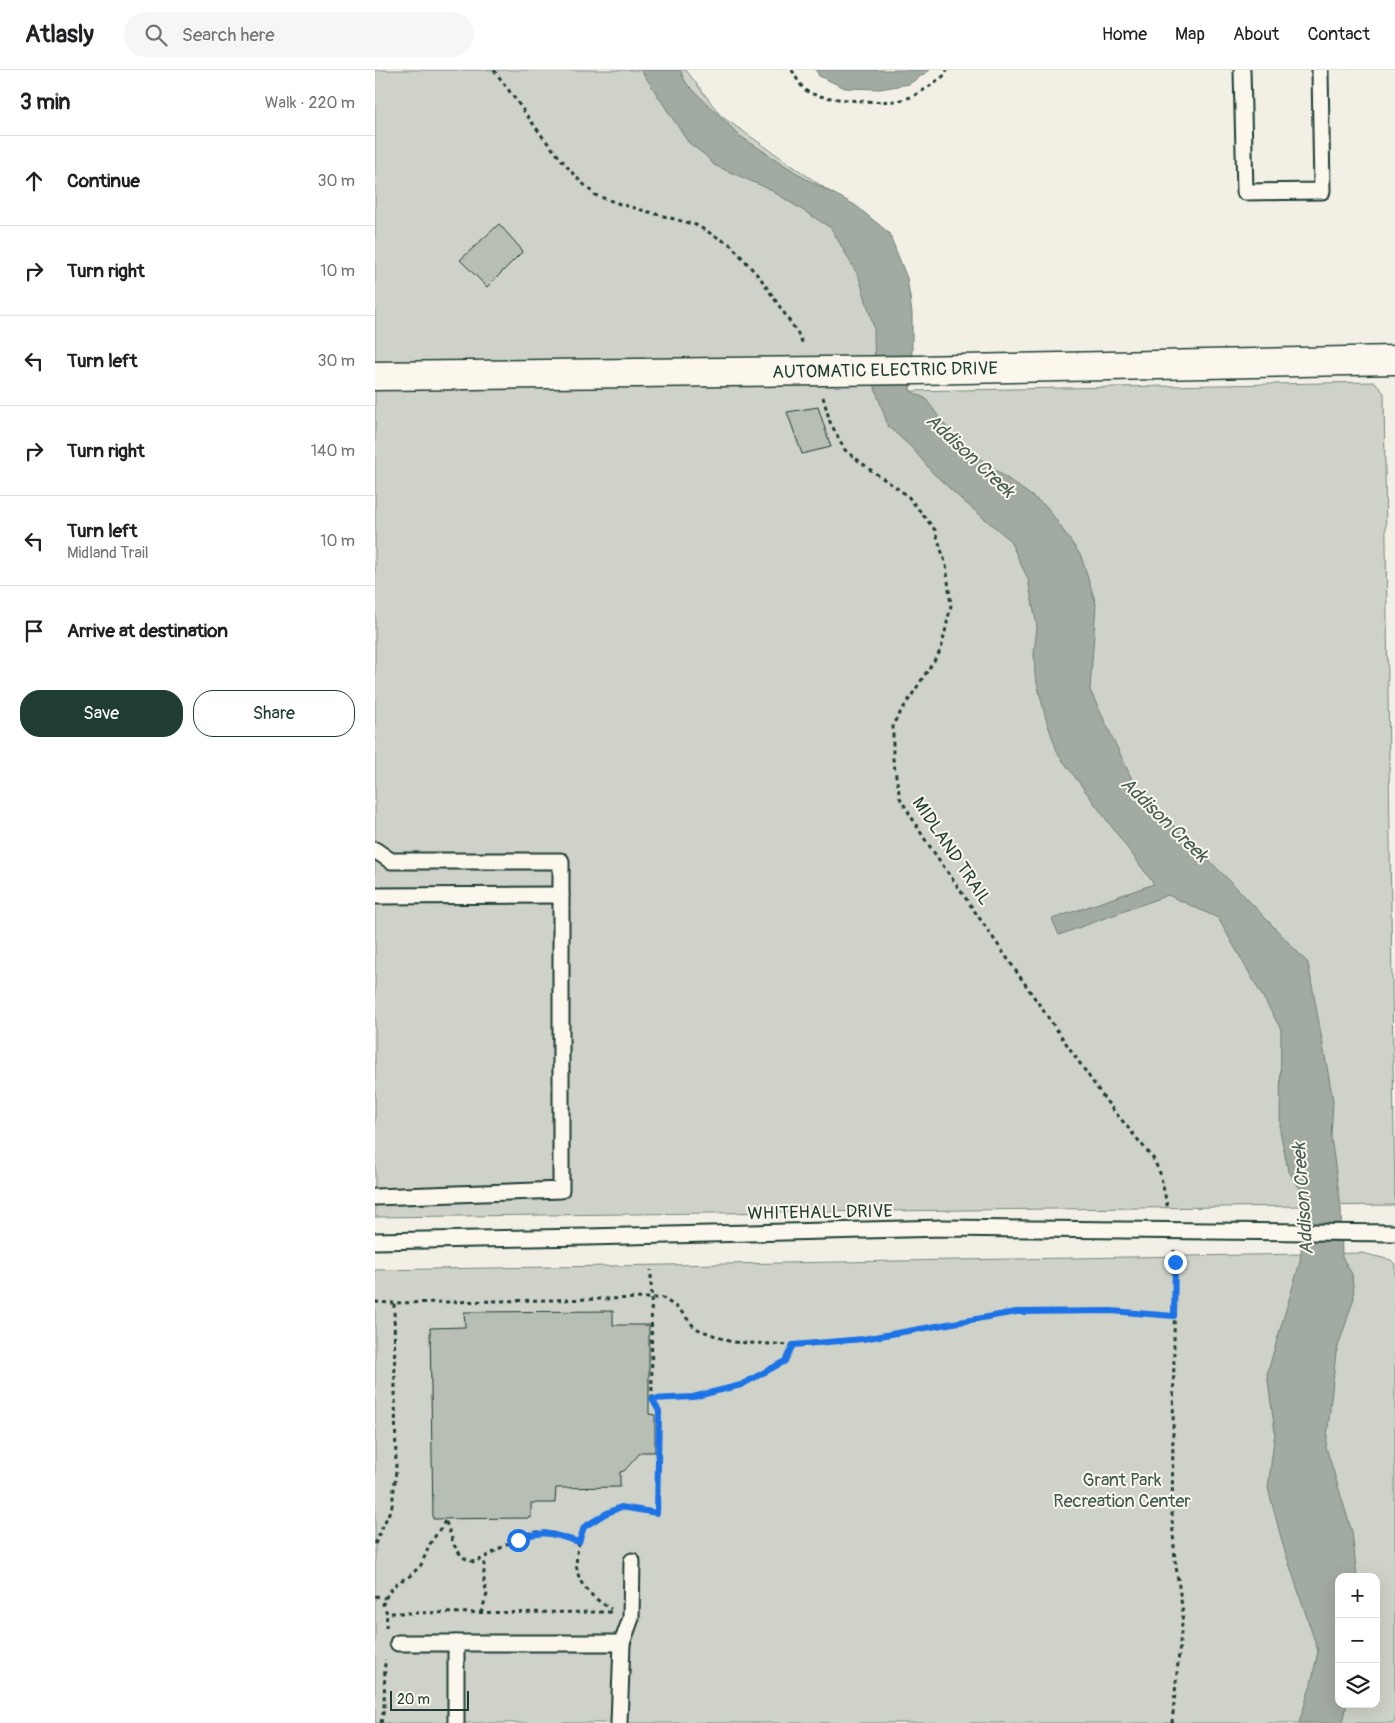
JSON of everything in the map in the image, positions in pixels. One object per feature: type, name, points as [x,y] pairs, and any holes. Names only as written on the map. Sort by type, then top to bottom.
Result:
[{"type":"street","name":"AUTOMATIC ELECTRIC DRIVE","points":[[375,376],[916,370],[1395,360]]},
{"type":"lane","points":[[1243,70],[1245,192],[1323,191],[1319,70]]},
{"type":"lane","points":[[375,850],[391,861],[561,861],[561,1190],[375,1197]]},
{"type":"lane","points":[[375,896],[561,895]]},
{"type":"lane","name":"WHITEHALL DRIVE","points":[[375,1241],[943,1228],[1395,1233]]},
{"type":"lane","points":[[619,1723],[623,1643],[631,1618],[632,1561]]},
{"type":"lane","points":[[398,1643],[623,1643]]},
{"type":"lane","points":[[456,1643],[456,1723]]},
{"type":"path","name":"MIDLAND TRAIL","points":[[494,70],[542,136],[575,176],[595,195],[696,226],[731,246],[766,287],[797,332],[816,371],[830,422],[845,450],[907,495],[935,530],[945,565],[951,605],[941,650],[893,724],[893,759],[900,798],[924,838],[1106,1102],[1153,1158],[1160,1173],[1168,1212]]},
{"type":"path","points":[[792,70],[797,80],[808,92],[825,96],[879,102],[900,100],[917,95],[945,75],[947,70]]},
{"type":"path","points":[[1172,1723],[1183,1613],[1175,1560],[1172,1520],[1174,1254]]},
{"type":"path","points":[[387,1613],[615,1612],[585,1590],[579,1578],[577,1552],[584,1527],[605,1514],[621,1507],[657,1513],[659,1411],[652,1399],[651,1270]]},
{"type":"path","points":[[375,1302],[663,1298],[679,1309],[695,1328],[731,1342],[793,1345],[863,1339],[1016,1312],[1111,1311],[1174,1316]]},
{"type":"path","points":[[375,1544],[392,1506],[396,1471],[394,1303]]},
{"type":"path","points":[[652,1399],[693,1397],[741,1385],[785,1361],[793,1345]]},
{"type":"path","points":[[386,1632],[387,1613],[383,1604],[385,1598],[398,1582],[410,1576],[421,1565],[445,1521],[455,1545],[463,1556],[474,1562],[484,1559],[527,1535],[541,1532],[579,1542]]},
{"type":"path","points":[[481,1613],[487,1594],[484,1582],[484,1559]]},
{"type":"path","points":[[375,1596],[385,1598]]},
{"type":"path","points":[[381,1723],[385,1652]]},
{"type":"green space","points":[[375,70],[686,70],[721,116],[889,233],[910,296],[910,391],[1375,382],[1384,393],[1395,1205],[375,1217]]},
{"type":"green space","name":"Grant Park Recreation Center","points":[[1362,1253],[1391,1260],[1395,1264],[1395,1723],[375,1723],[375,1270]]},
{"type":"water","name":"Addison Creek","points":[[641,70],[680,70],[686,83],[740,136],[806,179],[855,205],[889,233],[907,278],[912,313],[910,391],[925,398],[958,443],[1047,507],[1081,556],[1096,604],[1090,690],[1137,790],[1232,883],[1308,963],[1333,1100],[1331,1137],[1341,1208],[1342,1257],[1352,1274],[1354,1298],[1336,1353],[1326,1447],[1352,1532],[1357,1573],[1335,1573],[1335,1708],[1346,1708],[1343,1723],[1299,1723],[1311,1684],[1318,1651],[1283,1545],[1268,1488],[1275,1432],[1267,1374],[1300,1262],[1306,1198],[1288,1170],[1280,1131],[1281,1029],[1218,918],[1168,895],[1059,935],[1052,919],[1154,884],[1058,754],[1046,719],[1035,675],[1034,653],[1037,627],[1028,579],[1009,539],[933,473],[913,449],[888,426],[875,388],[874,328],[859,277],[831,228],[769,189],[714,165],[688,142]]},
{"type":"water","points":[[816,70],[930,70],[909,84],[880,89],[845,88],[819,76]]},
{"type":"building","points":[[499,224],[523,251],[487,287],[460,260]]},
{"type":"building","points":[[818,407],[831,447],[802,454],[787,412]]},
{"type":"building","points":[[613,1311],[613,1325],[649,1325],[649,1414],[655,1415],[655,1452],[641,1452],[624,1471],[620,1472],[620,1487],[556,1488],[555,1503],[531,1503],[531,1518],[433,1519],[430,1328],[465,1327],[464,1312]]},
{"type":"route","points":[[518,1540],[527,1535],[541,1532],[579,1542],[584,1527],[621,1507],[657,1513],[659,1411],[652,1399],[693,1397],[741,1385],[785,1361],[793,1345],[863,1339],[1016,1312],[1111,1311],[1174,1316],[1175,1262]]}]
